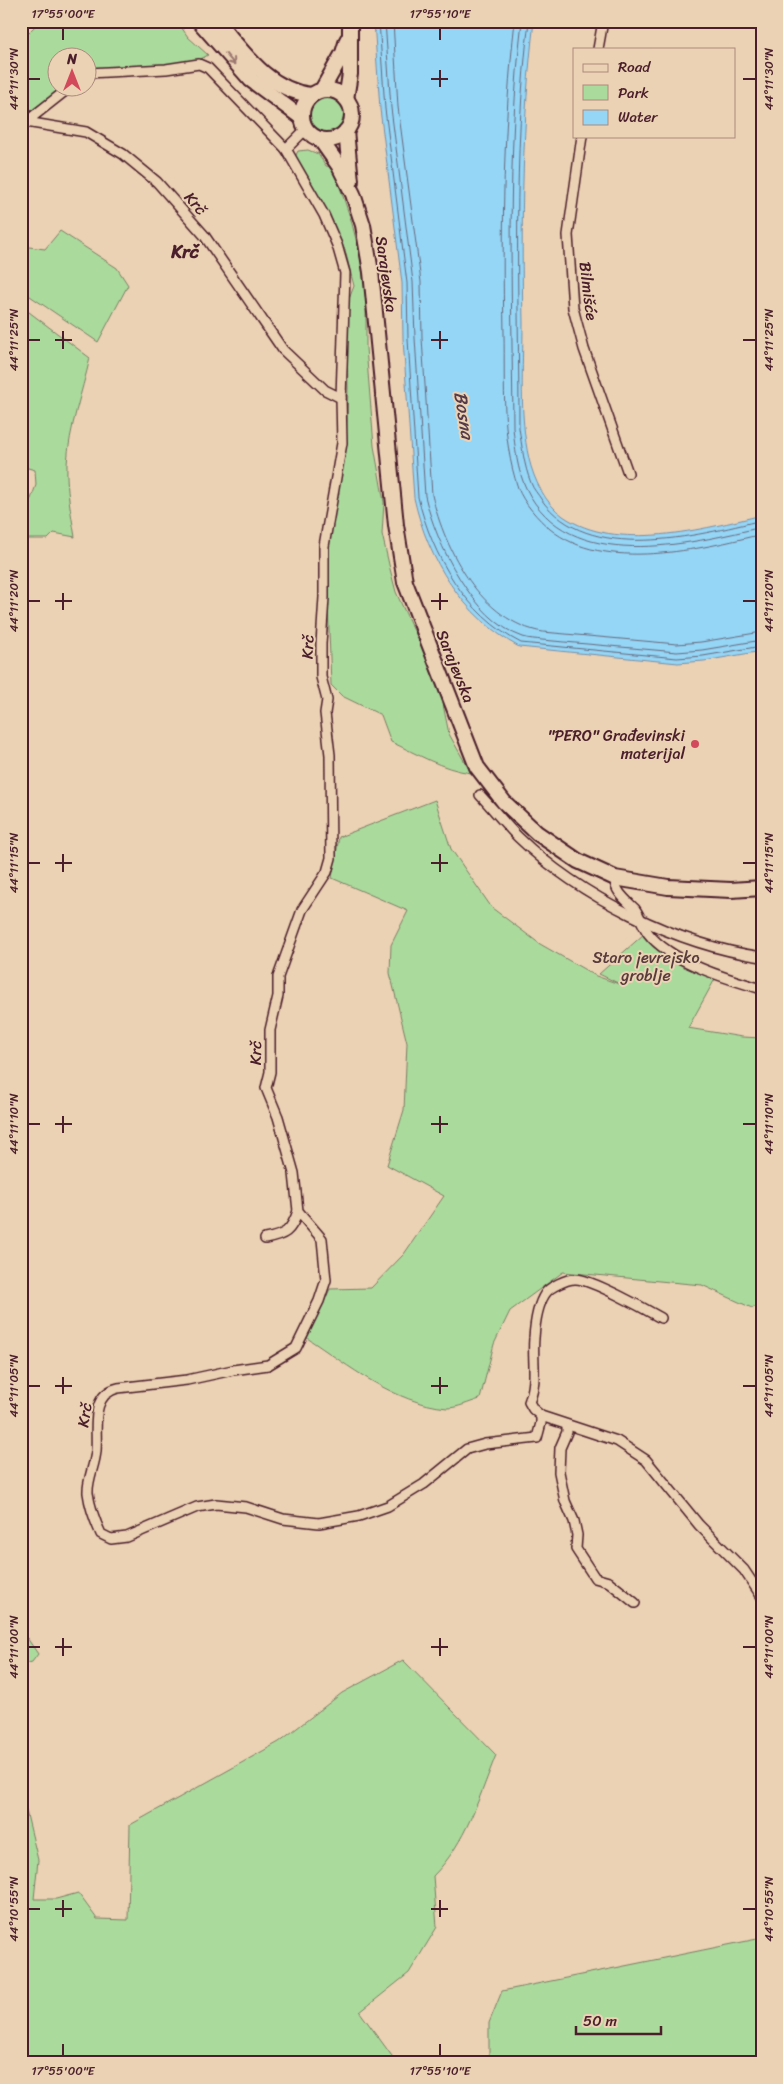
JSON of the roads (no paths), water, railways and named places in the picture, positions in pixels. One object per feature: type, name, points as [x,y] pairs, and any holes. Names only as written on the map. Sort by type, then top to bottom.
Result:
[{"type":"main road","points":[[199,21],[251,80],[320,139],[334,139],[346,131],[352,114],[346,98],[350,74],[350,24]]},
{"type":"main road","points":[[217,21],[262,72],[278,84],[297,94],[333,91],[346,98]]},
{"type":"main road","points":[[304,124],[304,105],[317,93],[343,53],[350,24]]},
{"type":"main road","name":"Sarajevska","points":[[346,131],[353,194]]},
{"type":"main road","name":"Sarajevska","points":[[320,139],[339,166],[353,194],[363,225],[371,272],[396,525],[405,582],[418,620],[433,650],[477,767],[504,802],[537,833],[578,861],[615,878],[668,887],[731,890],[762,888]]},
{"type":"street","points":[[598,48],[602,21]]},
{"type":"street","name":"Krč","points":[[98,72],[166,69],[199,64],[208,68],[286,149],[324,215],[337,245],[345,273],[340,398],[342,443],[324,546],[324,596],[321,644],[321,676],[326,700],[325,713],[330,755],[331,858],[328,872],[302,910],[278,977],[278,996],[270,1030],[270,1072],[266,1088],[278,1117],[294,1173],[298,1212],[322,1239],[326,1280],[319,1301],[296,1348],[268,1365],[187,1380],[118,1388],[111,1390],[102,1397],[98,1409],[96,1451],[88,1492],[93,1517],[100,1534],[111,1539],[127,1538],[197,1507],[216,1504],[246,1507],[284,1519],[318,1523],[359,1516],[388,1506],[428,1481],[443,1466],[467,1449],[485,1444],[537,1438],[541,1416]]},
{"type":"street","name":"Krč","points":[[24,122],[56,98]]},
{"type":"street","name":"Krč","points":[[24,122],[86,132],[123,154],[157,182],[204,235],[283,350],[326,390],[340,398]]},
{"type":"street","points":[[286,149],[304,124]]},
{"type":"street","name":"Bilmišće","points":[[582,138],[568,235],[573,308],[584,349],[628,473]]},
{"type":"street","points":[[480,795],[518,838],[560,872],[642,921],[692,941],[762,957]]},
{"type":"street","points":[[615,878],[619,892],[637,912],[648,933],[660,943],[688,961],[715,974],[762,989]]},
{"type":"street","points":[[265,1239],[282,1236],[294,1225],[298,1212]]},
{"type":"street","points":[[661,1318],[633,1302],[584,1280],[575,1278],[545,1292],[537,1317],[534,1340],[535,1375],[533,1392],[529,1402],[533,1409],[541,1416],[617,1441],[646,1460],[699,1525],[744,1570],[762,1597]]},
{"type":"street","points":[[567,1426],[567,1432],[560,1448],[559,1472],[565,1501],[574,1521],[577,1535],[576,1549],[595,1578],[609,1582],[636,1603]]},
{"type":"water","name":"Bosna","points":[[374,21],[534,21],[523,172],[522,374],[524,426],[529,459],[534,475],[546,498],[563,516],[584,527],[608,533],[634,536],[661,535],[762,515],[762,651],[704,661],[678,663],[519,647],[481,620],[465,603],[439,565],[428,544],[414,498],[403,339],[402,283],[380,109]]},
{"type":"place","name":"\"PERO\" Građevinski materijal","points":[[695,744]]},
{"type":"district","name":"Krč","points":[[185,252]]},
{"type":"park label","name":"Staro jevrejsko groblje","points":[[646,966]]}]
